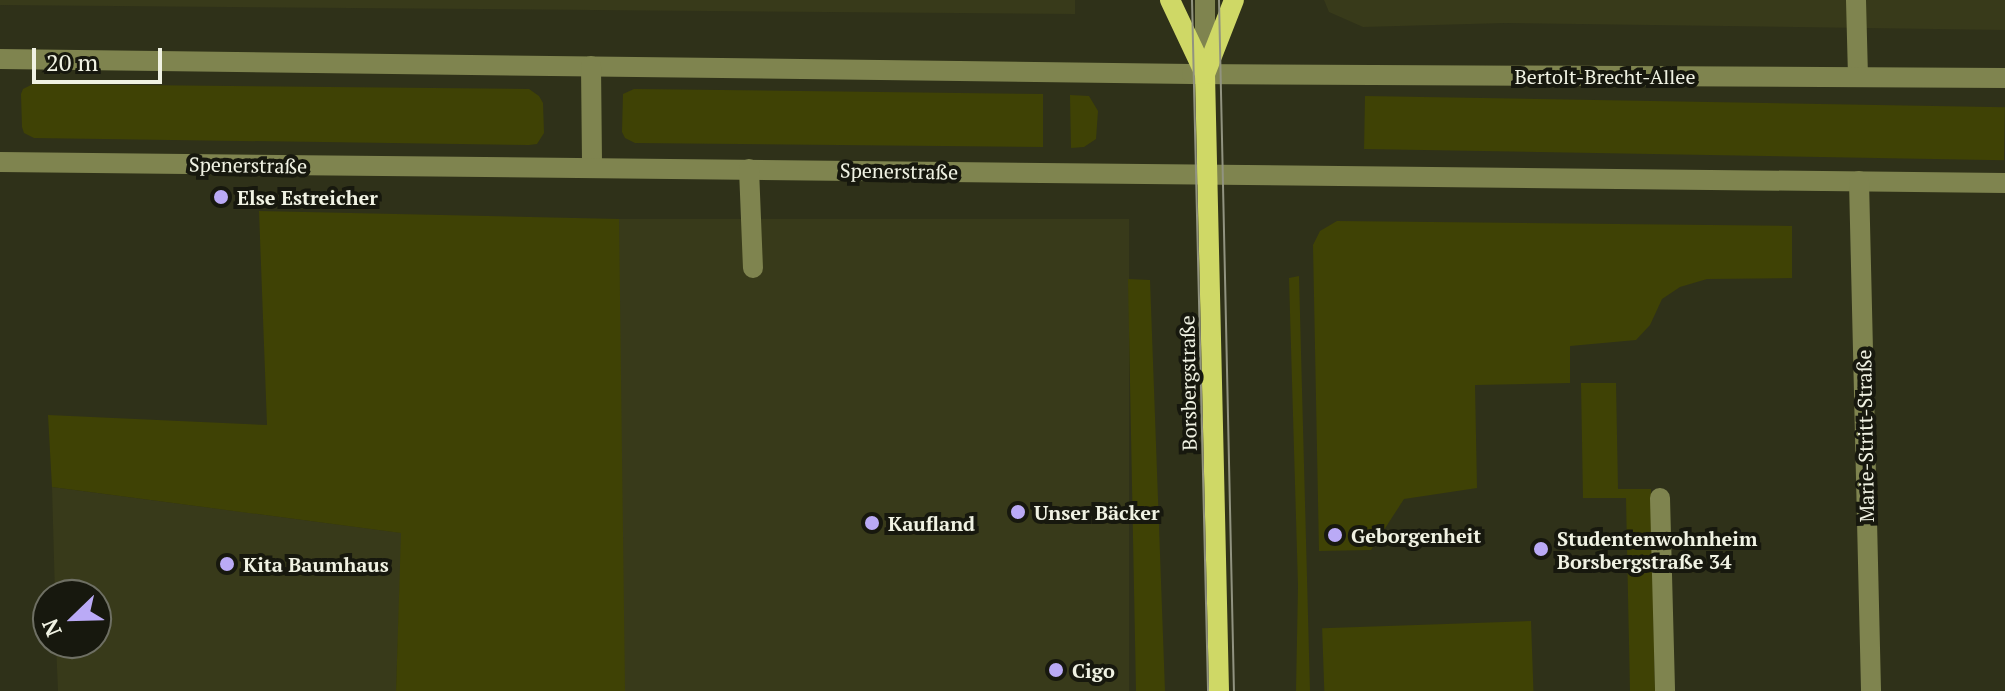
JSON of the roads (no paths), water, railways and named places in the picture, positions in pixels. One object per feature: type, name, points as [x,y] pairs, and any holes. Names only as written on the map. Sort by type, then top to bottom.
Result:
[{"type":"main road","name":"Borsbergstraße","points":[[1170,0],[1205,74]]},
{"type":"main road","name":"Borsbergstraße","points":[[1219,691],[1205,74],[1234,0]]},
{"type":"street","points":[[0,59],[1205,74],[1205,0]]},
{"type":"street","points":[[1856,0],[1858,77]]},
{"type":"street","points":[[591,66],[592,168]]},
{"type":"street","name":"Bertolt-Brecht-Allee","points":[[1205,74],[2005,78]]},
{"type":"street","name":"Spenerstraße","points":[[0,162],[1207,174]]},
{"type":"street","points":[[749,169],[753,268]]},
{"type":"street","points":[[1207,174],[2005,183]]},
{"type":"street","name":"Marie-Stritt-Straße","points":[[1859,181],[1871,691]]},
{"type":"street","points":[[1660,498],[1665,691]]},
{"type":"tram line","points":[[1192,0],[1208,691]]},
{"type":"tram line","points":[[1219,0],[1234,691]]},
{"type":"place","name":"Else Estreicher","points":[[221,197]]},
{"type":"place","name":"Unser Bäcker","points":[[1018,512]]},
{"type":"place","name":"Kaufland","points":[[872,523]]},
{"type":"place","name":"Geborgenheit","points":[[1335,535]]},
{"type":"place","name":"Studentenwohnheim Borsbergstraße 34","points":[[1541,549]]},
{"type":"place","name":"Kita Baumhaus","points":[[227,564]]},
{"type":"place","name":"Cigo","points":[[1056,670]]}]
